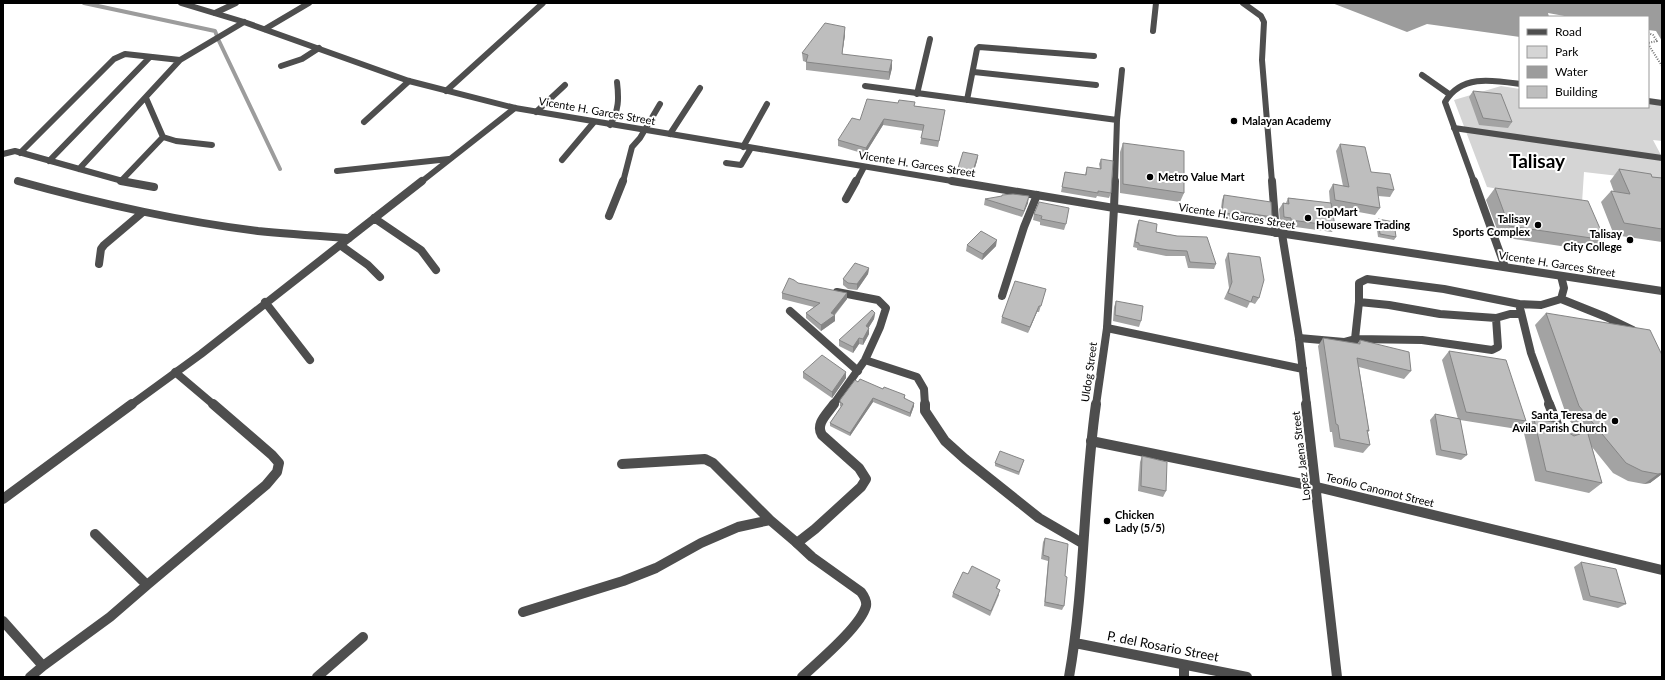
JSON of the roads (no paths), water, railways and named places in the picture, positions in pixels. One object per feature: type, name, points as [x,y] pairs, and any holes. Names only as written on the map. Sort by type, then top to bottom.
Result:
[{"type":"street","name":"Vicente H. Garces Street","points":[[181,3],[244,22],[409,81],[515,108],[1114,208],[1662,291]]},
{"type":"street","points":[[215,13],[236,3]]},
{"type":"street","points":[[266,30],[309,3]]},
{"type":"street","points":[[446,91],[543,3]]},
{"type":"street","points":[[1153,30],[1156,3]]},
{"type":"street","name":"Lopez Jaena Street","points":[[1243,3],[1261,16],[1264,22],[1262,60],[1279,233],[1299,338],[1317,487],[1337,677]]},
{"type":"street","points":[[79,169],[180,60],[244,22]]},
{"type":"street","points":[[917,94],[930,40]]},
{"type":"street","points":[[968,100],[977,49],[979,47],[1094,56]]},
{"type":"street","points":[[281,66],[302,59],[319,48]]},
{"type":"street","points":[[20,153],[114,59],[125,54],[180,60]]},
{"type":"street","points":[[49,161],[150,56]]},
{"type":"street","name":"Uldog Street","points":[[1069,677],[1075,643],[1091,441],[1107,328],[1122,70]]},
{"type":"street","points":[[974,72],[1096,86]]},
{"type":"street","points":[[1422,75],[1449,94]]},
{"type":"street","points":[[364,122],[409,81]]},
{"type":"street","points":[[1505,267],[1445,102],[1449,94],[1468,83],[1482,81],[1519,84]]},
{"type":"street","points":[[610,125],[620,106],[617,82]]},
{"type":"street","points":[[536,112],[565,85]]},
{"type":"street","points":[[865,86],[1118,120]]},
{"type":"street","points":[[670,134],[700,88]]},
{"type":"street","points":[[146,98],[163,137],[176,141],[212,145]]},
{"type":"street","points":[[1649,101],[1662,103]]},
{"type":"street","points":[[609,216],[624,176],[632,147],[640,138],[660,104]]},
{"type":"street","points":[[743,147],[768,104]]},
{"type":"street","points":[[3,499],[201,354],[265,302],[515,108]]},
{"type":"street","points":[[562,160],[594,122]]},
{"type":"street","points":[[1454,128],[1662,158]]},
{"type":"street","points":[[121,181],[163,137]]},
{"type":"street","points":[[726,163],[741,165],[751,148]]},
{"type":"street","points":[[3,154],[15,151],[121,181],[154,187]]},
{"type":"street","points":[[337,171],[450,159]]},
{"type":"street","points":[[846,199],[864,166]]},
{"type":"street","points":[[18,181],[144,212],[246,229],[349,238]]},
{"type":"street","points":[[1002,296],[1024,227],[1037,195]]},
{"type":"street","points":[[98,264],[101,249],[104,245],[144,212]]},
{"type":"street","points":[[374,218],[421,250],[436,270]]},
{"type":"street","points":[[340,245],[368,265],[380,277]]},
{"type":"street","points":[[1355,338],[1359,302],[1359,283],[1368,279],[1444,289],[1519,304],[1532,305],[1552,304],[1561,299],[1564,288],[1561,276]]},
{"type":"street","points":[[797,543],[815,529],[864,484],[866,479],[859,468],[822,435],[819,430],[819,425],[865,360],[880,327],[886,308],[878,300],[826,290]]},
{"type":"street","points":[[1561,299],[1606,317],[1637,334]]},
{"type":"street","points":[[265,302],[310,360]]},
{"type":"street","points":[[1359,302],[1389,305],[1440,314],[1496,318],[1510,314],[1521,314]]},
{"type":"street","points":[[1519,304],[1532,358],[1563,440]]},
{"type":"street","points":[[790,311],[858,371]]},
{"type":"street","points":[[1299,338],[1344,342],[1355,338],[1422,340],[1492,350],[1498,347],[1496,318]]},
{"type":"street","points":[[1107,328],[1303,369]]},
{"type":"street","points":[[865,360],[917,377],[924,389],[925,411],[945,441],[965,459],[1039,518],[1082,543]]},
{"type":"street","points":[[30,677],[106,620],[266,485],[277,472],[279,463],[272,455],[175,372]]},
{"type":"street","name":"Teofilo Canomot Street","points":[[1091,441],[1317,487],[1662,570]]},
{"type":"street","points":[[622,464],[705,459],[770,520],[824,566],[861,592],[866,600],[866,607],[860,616],[802,677]]},
{"type":"street","points":[[523,612],[622,581],[656,568],[701,544],[738,527],[770,520]]},
{"type":"street","points":[[95,534],[148,585]]},
{"type":"street","points":[[3,621],[43,666]]},
{"type":"street","points":[[317,677],[364,637]]},
{"type":"street","name":"P. del Rosario Street","points":[[1075,643],[1247,677]]},
{"type":"street","points":[[1184,665],[1184,677]]},
{"type":"water","points":[[1332,3],[1662,3],[1662,41],[1656,31],[1649,30],[1649,16],[1564,16],[1548,13],[1549,16],[1519,16],[1519,37],[1427,24],[1407,32]]},
{"type":"waterway","points":[[84,3],[215,31],[217,36]]},
{"type":"waterway","points":[[219,41],[280,169]]},
{"type":"place","name":"Malayan Academy","points":[[1234,121]]},
{"type":"place","name":"Metro Value Mart","points":[[1150,177]]},
{"type":"place","name":"TopMart Houseware Trading","points":[[1308,218]]},
{"type":"place","name":"Talisay Sports Complex","points":[[1538,225]]},
{"type":"place","name":"Talisay City College","points":[[1630,240]]},
{"type":"place","name":"Santa Teresa de Avila Parish Church","points":[[1615,421]]},
{"type":"place","name":"Chicken Lady (5/5)","points":[[1107,521]]},
{"type":"district","name":"Talisay","points":[[1537,161]]}]
